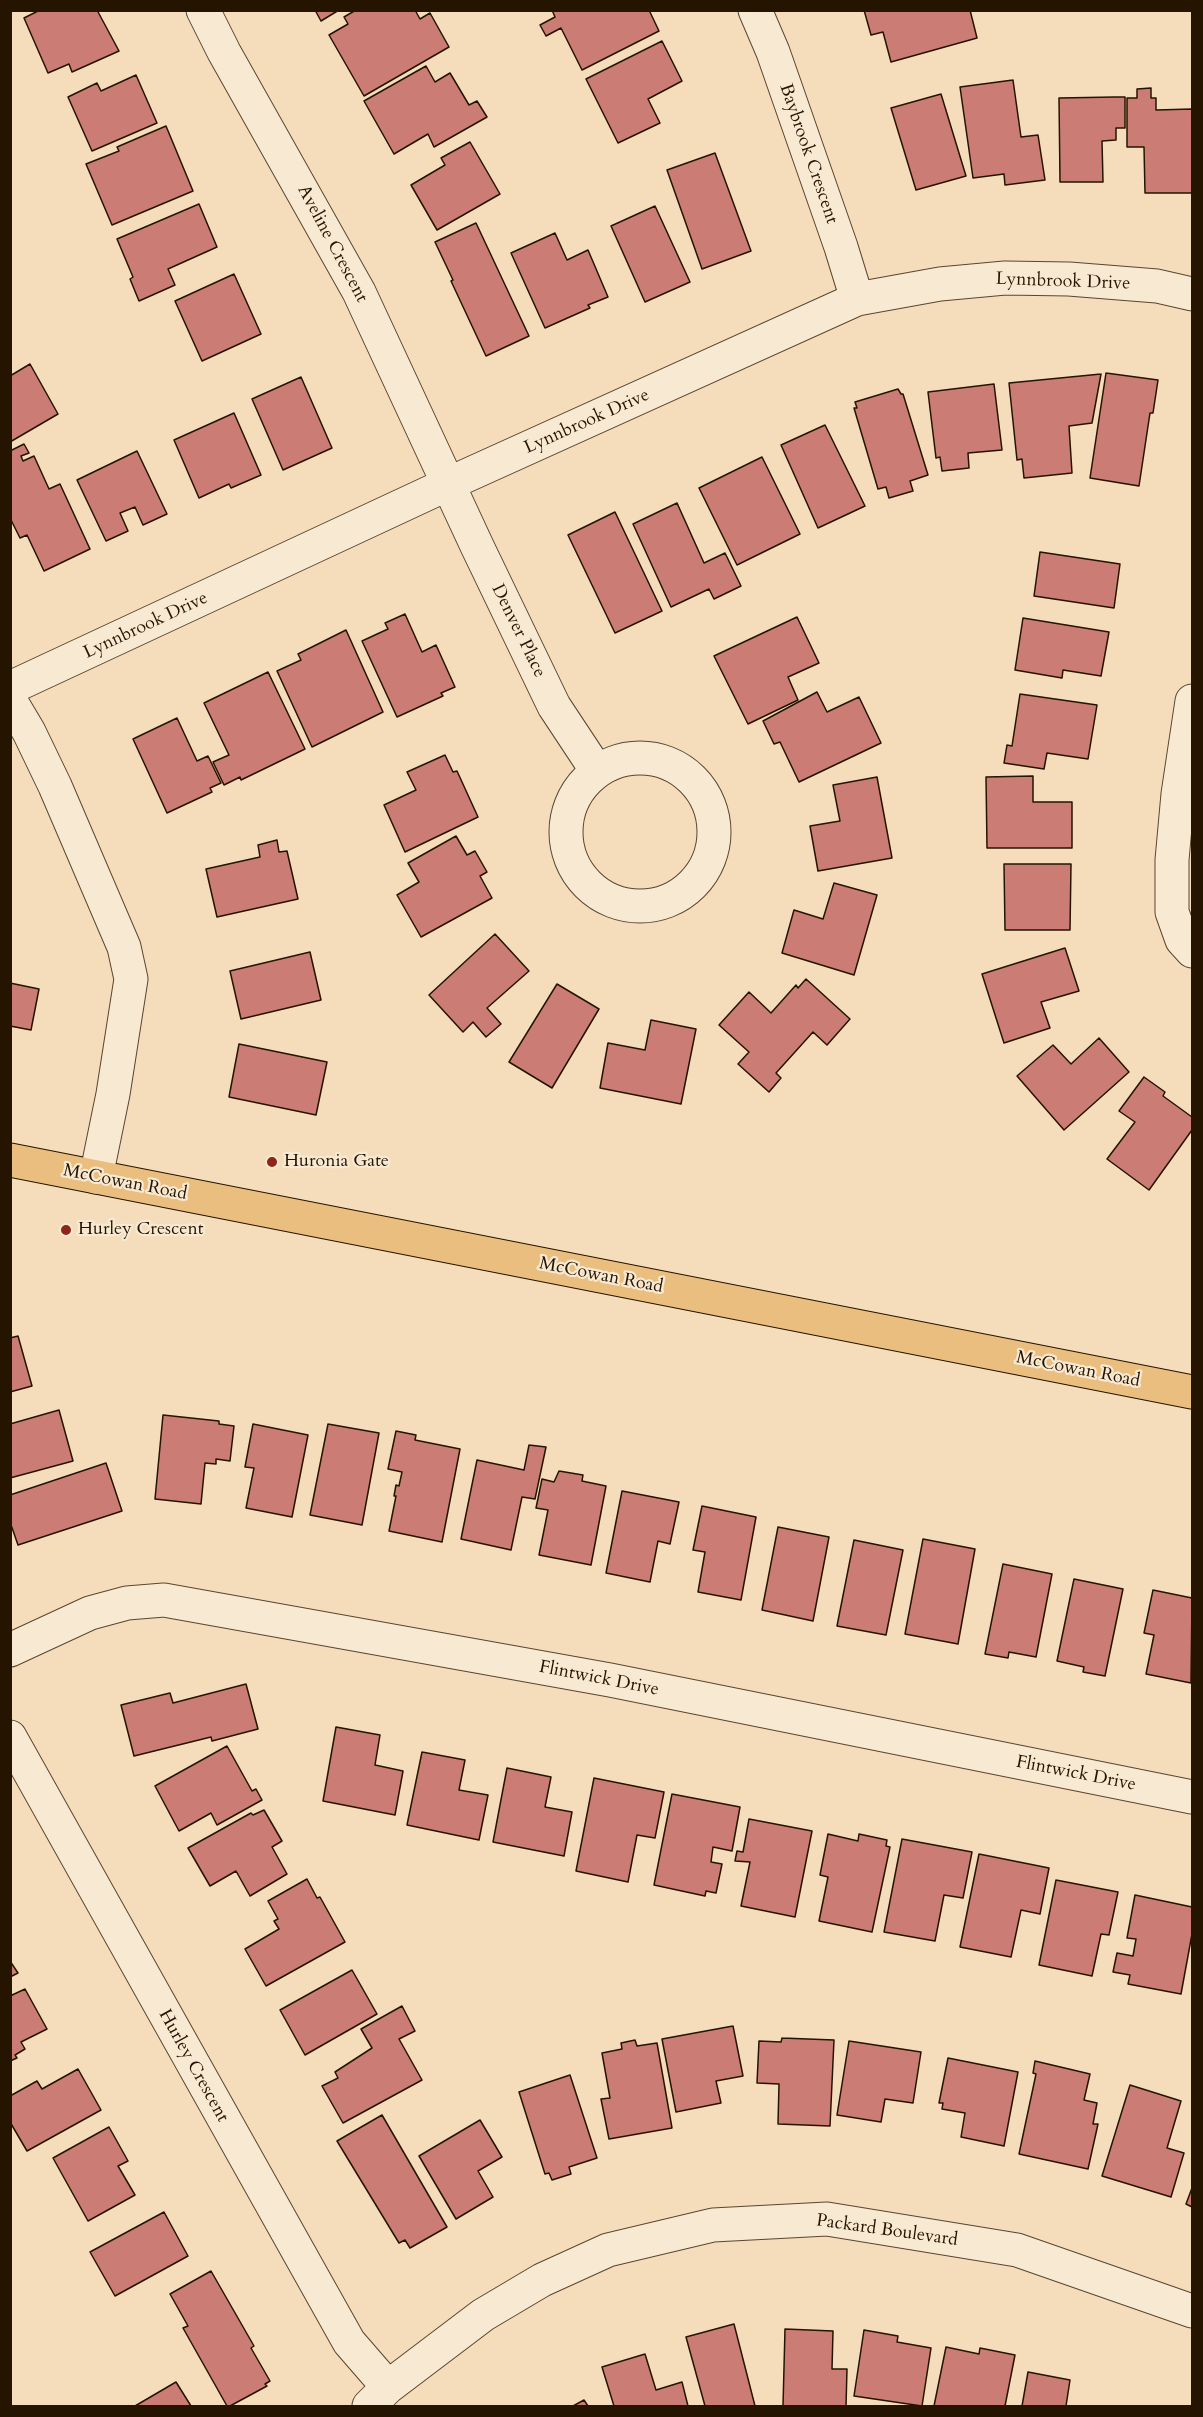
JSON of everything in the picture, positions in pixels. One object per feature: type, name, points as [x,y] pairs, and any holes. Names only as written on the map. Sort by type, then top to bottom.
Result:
[{"type":"main road","name":"McCowan Road","points":[[10,1160],[1192,1392]]},
{"type":"street","name":"Aveline Crescent","points":[[203,10],[224,52],[359,292],[448,484]]},
{"type":"street","name":"Baybrook Crescent","points":[[755,10],[773,52],[857,299]]},
{"type":"street","name":"Lynnbrook Drive","points":[[10,688],[448,484],[857,299],[940,285],[1005,278],[1069,279],[1157,286],[1192,294]]},
{"type":"street","name":"Denver Place","points":[[448,484],[554,706],[597,771]]},
{"type":"street","points":[[10,700],[29,732],[55,786],[124,947],[131,980],[113,1094],[96,1178]]},
{"type":"street","points":[[1192,701],[1177,805],[1172,860],[1172,912],[1182,940],[1192,951]]},
{"type":"street","points":[[644,758],[668,764],[689,776],[704,795],[713,819],[713,843],[706,867],[691,886],[670,900],[647,906],[623,905],[601,895],[582,879],[570,858],[566,834],[569,810],[580,788],[597,771],[620,761],[644,758]]},
{"type":"street","name":"Flintwick Drive","points":[[10,1650],[90,1613],[127,1603],[164,1600],[610,1680],[1192,1797]]},
{"type":"street","name":"Hurley Crescent","points":[[10,1737],[379,2397]]},
{"type":"street","name":"Packard Boulevard","points":[[379,2397],[483,2315],[542,2280],[608,2250],[714,2225],[827,2219],[1017,2250],[1192,2311]]},
{"type":"building","points":[[40,10],[97,10],[119,51],[72,72],[69,64],[48,73],[24,18]]},
{"type":"building","points":[[315,10],[339,10],[321,21]]},
{"type":"building","points":[[356,10],[415,10],[420,19],[430,13],[449,47],[364,96],[329,35],[348,24],[344,17]]},
{"type":"building","points":[[552,10],[649,10],[659,31],[582,70],[561,28],[546,36],[540,25],[555,17]]},
{"type":"building","points":[[864,10],[970,10],[977,38],[891,62],[883,32],[871,35]]},
{"type":"building","points":[[662,41],[682,81],[648,99],[660,123],[618,143],[586,79]]},
{"type":"building","points":[[426,66],[435,82],[450,73],[469,105],[477,101],[487,117],[434,147],[428,134],[394,154],[364,101]]},
{"type":"building","points":[[136,75],[157,123],[92,151],[68,97],[97,83],[101,91]]},
{"type":"building","points":[[1013,80],[1021,137],[1038,135],[1045,180],[1005,185],[1004,174],[973,178],[960,87]]},
{"type":"building","points":[[1151,88],[1151,98],[1156,98],[1156,110],[1192,109],[1192,193],[1145,193],[1144,147],[1127,147],[1127,98],[1137,98],[1137,89]]},
{"type":"building","points":[[941,94],[966,176],[916,190],[891,108]]},
{"type":"building","points":[[1125,97],[1125,128],[1116,128],[1116,140],[1102,141],[1103,182],[1060,182],[1059,98]]},
{"type":"building","points":[[166,126],[193,191],[112,225],[86,164],[119,151],[117,147]]},
{"type":"building","points":[[470,142],[500,194],[437,230],[411,185],[445,165],[441,158]]},
{"type":"building","points":[[715,153],[751,251],[702,269],[667,170]]},
{"type":"building","points":[[199,204],[217,247],[168,269],[175,285],[139,301],[130,279],[133,277],[117,239]]},
{"type":"building","points":[[655,206],[690,282],[645,302],[611,226]]},
{"type":"building","points":[[476,223],[529,336],[486,356],[435,242]]},
{"type":"building","points":[[555,233],[567,260],[588,250],[608,297],[588,305],[590,308],[545,328],[511,253]]},
{"type":"building","points":[[234,274],[261,334],[202,361],[175,301]]},
{"type":"building","points":[[30,364],[58,414],[10,442],[10,376]]},
{"type":"building","points":[[1106,373],[1158,380],[1153,413],[1150,413],[1139,486],[1090,478]]},
{"type":"building","points":[[1101,374],[1092,423],[1069,426],[1072,473],[1024,478],[1022,459],[1017,460],[1009,383]]},
{"type":"building","points":[[301,377],[332,448],[283,470],[252,399]]},
{"type":"building","points":[[994,384],[1002,450],[968,453],[969,468],[942,471],[940,457],[936,458],[928,392]]},
{"type":"building","points":[[898,389],[903,394],[928,475],[910,481],[913,491],[889,498],[886,487],[878,489],[854,408],[857,408],[855,402]]},
{"type":"building","points":[[234,413],[261,475],[231,488],[229,484],[199,498],[174,440]]},
{"type":"building","points":[[825,425],[865,506],[818,528],[781,445]]},
{"type":"building","points":[[24,444],[29,453],[21,456],[23,461],[34,456],[49,489],[60,484],[90,549],[44,571],[27,535],[20,538],[10,518],[10,451]]},
{"type":"building","points":[[137,451],[167,514],[143,525],[135,507],[120,513],[128,531],[106,541],[77,480]]},
{"type":"building","points":[[762,457],[800,534],[737,565],[699,488]]},
{"type":"building","points":[[677,503],[704,563],[725,553],[741,586],[714,599],[709,589],[671,607],[633,524]]},
{"type":"building","points":[[615,512],[662,611],[615,633],[568,535]]},
{"type":"building","points":[[1040,552],[1120,564],[1114,608],[1034,596]]},
{"type":"building","points":[[405,614],[422,652],[436,645],[455,687],[441,693],[443,696],[397,717],[362,641],[388,629],[385,623]]},
{"type":"building","points":[[797,617],[819,663],[788,677],[798,700],[748,724],[714,656]]},
{"type":"building","points":[[1023,618],[1109,632],[1101,676],[1063,670],[1062,678],[1015,670]]},
{"type":"building","points":[[346,630],[383,712],[312,747],[277,671],[301,660],[298,654]]},
{"type":"building","points":[[268,672],[305,749],[241,780],[240,777],[224,785],[213,762],[229,755],[204,703]]},
{"type":"building","points":[[817,692],[827,712],[859,697],[881,743],[799,782],[780,742],[774,744],[763,721]]},
{"type":"building","points":[[1020,694],[1097,705],[1088,759],[1047,753],[1044,769],[1004,763],[1007,745],[1012,746]]},
{"type":"building","points":[[177,718],[197,761],[208,756],[221,783],[210,788],[212,792],[167,813],[133,739]]},
{"type":"building","points":[[445,755],[453,772],[457,771],[478,817],[405,852],[384,805],[416,790],[407,772]]},
{"type":"building","points":[[1033,776],[1033,802],[1072,802],[1072,848],[987,848],[986,777]]},
{"type":"building","points":[[877,777],[892,858],[818,871],[810,826],[840,821],[833,785]]},
{"type":"building","points":[[456,836],[467,855],[475,851],[487,872],[480,876],[492,898],[421,937],[397,895],[419,882],[408,863]]},
{"type":"building","points":[[277,840],[279,852],[287,851],[298,899],[217,917],[206,869],[260,857],[258,845]]},
{"type":"building","points":[[1004,864],[1071,864],[1070,930],[1005,930]]},
{"type":"building","points":[[834,883],[877,895],[854,975],[782,953],[794,910],[823,919]]},
{"type":"building","points":[[495,934],[529,971],[487,1008],[501,1024],[486,1037],[473,1022],[463,1032],[429,995]]},
{"type":"building","points":[[1065,948],[1079,991],[1041,1002],[1050,1028],[1004,1043],[982,974]]},
{"type":"building","points":[[310,952],[321,1000],[241,1019],[230,971]]},
{"type":"building","points":[[806,979],[850,1019],[827,1045],[813,1032],[776,1073],[781,1078],[769,1092],[738,1064],[749,1052],[719,1025],[749,992],[771,1013],[796,985],[798,988]]},
{"type":"building","points":[[10,983],[39,989],[31,1030],[10,1026]]},
{"type":"building","points":[[557,984],[599,1009],[552,1088],[509,1062]]},
{"type":"building","points":[[651,1020],[696,1029],[681,1104],[600,1088],[608,1043],[645,1050]]},
{"type":"building","points":[[1099,1038],[1129,1072],[1064,1130],[1017,1076],[1053,1045],[1071,1064]]},
{"type":"building","points":[[239,1044],[327,1062],[316,1115],[229,1097]]},
{"type":"building","points":[[1144,1077],[1165,1092],[1163,1096],[1192,1117],[1192,1130],[1149,1190],[1107,1159],[1135,1122],[1119,1111]]},
{"type":"building","points":[[18,1336],[32,1386],[10,1392],[10,1338]]},
{"type":"building","points":[[59,1410],[73,1461],[10,1478],[10,1424]]},
{"type":"building","points":[[163,1415],[219,1421],[219,1424],[234,1426],[230,1461],[216,1459],[216,1464],[205,1463],[201,1504],[155,1499]]},
{"type":"building","points":[[253,1424],[308,1435],[292,1517],[246,1508],[254,1468],[245,1467]]},
{"type":"building","points":[[328,1424],[379,1433],[362,1525],[310,1515]]},
{"type":"building","points":[[396,1431],[416,1435],[415,1440],[460,1449],[442,1542],[389,1531],[396,1485],[399,1486],[402,1472],[388,1469]]},
{"type":"building","points":[[529,1445],[546,1447],[535,1499],[522,1497],[511,1550],[461,1539],[477,1460],[524,1470]]},
{"type":"building","points":[[106,1463],[122,1511],[18,1545],[10,1522],[10,1495]]},
{"type":"building","points":[[559,1471],[583,1475],[582,1481],[606,1486],[591,1565],[539,1555],[548,1510],[536,1508],[542,1479],[554,1482]]},
{"type":"building","points":[[622,1491],[679,1502],[670,1544],[658,1541],[650,1582],[606,1573]]},
{"type":"building","points":[[702,1506],[756,1517],[741,1600],[698,1592],[705,1552],[693,1550]]},
{"type":"building","points":[[778,1527],[829,1537],[813,1621],[762,1610]]},
{"type":"building","points":[[923,1539],[975,1549],[958,1644],[905,1634]]},
{"type":"building","points":[[854,1540],[903,1550],[886,1635],[837,1626]]},
{"type":"building","points":[[1003,1564],[1052,1574],[1036,1657],[1009,1652],[1008,1658],[985,1654]]},
{"type":"building","points":[[1074,1579],[1123,1589],[1105,1676],[1083,1672],[1084,1667],[1057,1661]]},
{"type":"building","points":[[1153,1590],[1192,1598],[1191,1683],[1146,1674],[1154,1635],[1144,1633]]},
{"type":"building","points":[[246,1684],[258,1729],[212,1741],[211,1737],[134,1756],[121,1705],[170,1693],[173,1703]]},
{"type":"building","points":[[336,1727],[380,1735],[375,1765],[403,1771],[395,1815],[323,1801]]},
{"type":"building","points":[[227,1746],[252,1791],[256,1789],[262,1800],[217,1825],[211,1813],[179,1831],[155,1786]]},
{"type":"building","points":[[422,1752],[465,1760],[459,1790],[488,1795],[479,1840],[407,1825]]},
{"type":"building","points":[[507,1768],[551,1777],[545,1807],[572,1812],[564,1856],[493,1842]]},
{"type":"building","points":[[594,1778],[664,1792],[655,1838],[637,1835],[628,1882],[576,1871]]},
{"type":"building","points":[[672,1794],[740,1807],[732,1851],[713,1847],[711,1862],[722,1864],[716,1893],[706,1891],[705,1896],[654,1885]]},
{"type":"building","points":[[264,1810],[282,1841],[272,1847],[287,1874],[250,1896],[236,1871],[210,1886],[188,1848],[251,1813],[253,1815]]},
{"type":"building","points":[[749,1819],[812,1831],[795,1917],[741,1906],[750,1862],[735,1861],[737,1851],[743,1852]]},
{"type":"building","points":[[828,1834],[858,1841],[859,1834],[887,1840],[886,1846],[890,1847],[872,1932],[819,1921],[828,1877],[820,1875]]},
{"type":"building","points":[[902,1839],[972,1852],[963,1898],[944,1895],[935,1941],[884,1932]]},
{"type":"building","points":[[979,1854],[1049,1868],[1040,1914],[1021,1910],[1011,1957],[960,1947]]},
{"type":"building","points":[[307,1879],[317,1898],[320,1897],[345,1942],[266,1986],[245,1949],[279,1929],[274,1921],[278,1919],[268,1901]]},
{"type":"building","points":[[1056,1880],[1118,1892],[1109,1935],[1101,1934],[1092,1976],[1039,1965]]},
{"type":"building","points":[[1135,1895],[1192,1907],[1192,1934],[1181,1994],[1128,1984],[1130,1975],[1113,1972],[1117,1953],[1133,1956],[1136,1939],[1127,1938]]},
{"type":"building","points":[[10,1961],[18,1973],[10,1977]]},
{"type":"building","points":[[352,1970],[377,2014],[305,2055],[280,2010]]},
{"type":"building","points":[[25,1989],[47,2029],[21,2042],[25,2049],[15,2055],[17,2058],[10,2061],[10,1996]]},
{"type":"building","points":[[402,2006],[415,2031],[399,2039],[422,2080],[343,2123],[322,2086],[338,2078],[335,2072],[372,2048],[361,2029]]},
{"type":"building","points":[[733,2026],[743,2076],[716,2081],[721,2103],[676,2112],[662,2039]]},
{"type":"building","points":[[782,2038],[834,2040],[830,2126],[778,2124],[779,2084],[757,2083],[759,2041],[781,2042]]},
{"type":"building","points":[[635,2040],[637,2046],[657,2043],[672,2128],[609,2139],[601,2099],[610,2098],[602,2053],[622,2049],[621,2043]]},
{"type":"building","points":[[849,2041],[921,2052],[913,2103],[885,2099],[881,2122],[837,2115]]},
{"type":"building","points":[[948,2058],[1018,2072],[1004,2146],[961,2137],[965,2113],[942,2109],[943,2103],[939,2103]]},
{"type":"building","points":[[1035,2061],[1090,2074],[1084,2100],[1097,2103],[1093,2124],[1098,2124],[1088,2169],[1019,2154],[1036,2074],[1033,2073]]},
{"type":"building","points":[[78,2069],[101,2110],[27,2151],[10,2122],[10,2096],[37,2081],[42,2089]]},
{"type":"building","points":[[570,2075],[597,2158],[569,2167],[571,2174],[552,2180],[549,2173],[545,2174],[519,2092]]},
{"type":"building","points":[[1130,2085],[1181,2101],[1167,2148],[1184,2153],[1171,2197],[1102,2176]]},
{"type":"building","points":[[382,2115],[447,2227],[410,2248],[405,2240],[399,2243],[337,2141]]},
{"type":"building","points":[[480,2120],[502,2157],[478,2171],[493,2197],[456,2219],[419,2156]]},
{"type":"building","points":[[109,2127],[128,2161],[118,2166],[135,2195],[88,2221],[53,2158]]},
{"type":"building","points":[[1192,2188],[1192,2207],[1186,2204]]},
{"type":"building","points":[[164,2212],[188,2256],[115,2296],[90,2252]]},
{"type":"building","points":[[211,2271],[254,2346],[251,2348],[270,2381],[265,2384],[267,2386],[230,2406],[227,2406],[183,2328],[188,2326],[170,2294]]},
{"type":"building","points":[[734,2324],[755,2406],[705,2406],[686,2337]]},
{"type":"building","points":[[785,2329],[833,2331],[832,2369],[847,2369],[846,2406],[783,2406]]},
{"type":"building","points":[[864,2330],[898,2336],[897,2342],[931,2348],[922,2406],[854,2396]]},
{"type":"building","points":[[946,2347],[979,2354],[980,2348],[1015,2355],[1005,2406],[934,2406]]},
{"type":"building","points":[[645,2354],[656,2390],[682,2382],[688,2406],[614,2406],[602,2367]]},
{"type":"building","points":[[1028,2372],[1070,2380],[1066,2406],[1022,2406]]},
{"type":"building","points":[[176,2382],[191,2406],[135,2406]]},
{"type":"building","points":[[584,2400],[588,2406],[573,2406]]},
{"type":"place","name":"Huronia Gate","points":[[272,1162]]},
{"type":"place","name":"Hurley Crescent","points":[[66,1230]]}]
